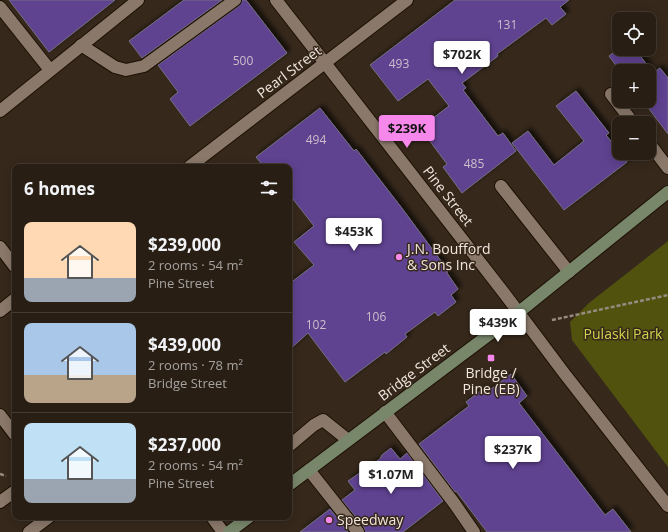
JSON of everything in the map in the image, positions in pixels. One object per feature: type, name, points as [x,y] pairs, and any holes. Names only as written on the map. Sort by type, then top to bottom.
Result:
[{"type":"main road","name":"Bridge Street","points":[[292,483],[519,312],[668,192]]},
{"type":"main road","points":[[229,532],[244,520]]},
{"type":"street","points":[[0,111],[138,0]]},
{"type":"street","points":[[81,46],[115,66],[126,70],[144,66],[235,0]]},
{"type":"street","name":"Pine Street","points":[[276,0],[668,506]]},
{"type":"street","name":"Pearl Street","points":[[192,164],[407,0]]},
{"type":"street","points":[[0,7],[50,70]]},
{"type":"street","points":[[611,94],[628,116]]},
{"type":"street","points":[[656,152],[668,168]]},
{"type":"street","points":[[501,186],[569,272]]},
{"type":"street","points":[[0,248],[12,263]]},
{"type":"street","points":[[0,311],[12,301]]},
{"type":"street","points":[[385,412],[454,503],[474,532]]},
{"type":"street","points":[[0,415],[12,431]]},
{"type":"street","points":[[292,443],[314,425],[323,420],[348,440]]},
{"type":"street","points":[[309,470],[358,532]]},
{"type":"street","points":[[0,502],[12,492]]},
{"type":"street","points":[[29,532],[45,520]]},
{"type":"street","points":[[214,520],[223,532]]},
{"type":"path","points":[[552,320],[668,295]]},
{"type":"path","points":[[0,474],[6,476]]},
{"type":"green space","name":"Pulaski Park","points":[[668,241],[668,467],[572,340],[570,322],[589,303]]},
{"type":"building","points":[[9,0],[115,0],[49,52]]},
{"type":"building","points":[[184,0],[222,0],[142,58],[129,41]]},
{"type":"building","points":[[242,0],[246,0],[287,53],[190,126],[170,99],[178,92],[158,65],[239,6]]},
{"type":"building","points":[[455,0],[569,0],[560,7],[566,14],[552,25],[546,18],[497,54],[498,56],[462,83],[466,88],[463,90],[498,136],[503,133],[516,151],[462,193],[443,167],[447,164],[420,128],[449,106],[428,79],[398,101],[370,65]]},
{"type":"building","points":[[612,54],[612,56],[640,56],[646,64],[615,64],[609,56]]},
{"type":"building","points":[[660,68],[668,78],[668,134],[656,116],[648,108],[656,108],[656,71]]},
{"type":"building","points":[[576,91],[609,133],[606,135],[612,143],[612,160],[625,160],[627,162],[564,210],[512,143],[528,131],[554,165],[584,141],[556,106]]},
{"type":"building","points":[[320,108],[354,151],[356,149],[447,269],[447,273],[458,289],[451,295],[456,302],[438,316],[435,312],[405,334],[407,337],[386,354],[385,352],[345,382],[308,333],[292,347],[292,282],[314,265],[294,242],[314,226],[292,198],[292,164],[262,164],[256,157]]},
{"type":"building","points":[[511,374],[527,396],[519,403],[605,515],[613,509],[631,532],[487,532],[456,491],[455,492],[419,444],[469,406],[466,402],[483,389],[486,393]]},
{"type":"building","points":[[391,448],[400,459],[407,453],[443,501],[403,532],[365,532],[364,527],[342,500],[355,490],[348,481],[380,459],[382,455]]},
{"type":"building","name":"Speedway","points":[[330,509],[348,532],[300,532]]},
{"type":"place","name":"J.N. Boufford & Sons Inc","points":[[399,257]]},
{"type":"place","name":"Bridge / Pine (EB)","points":[[491,358]]},
{"type":"place","name":"Speedway","points":[[329,520]]}]
